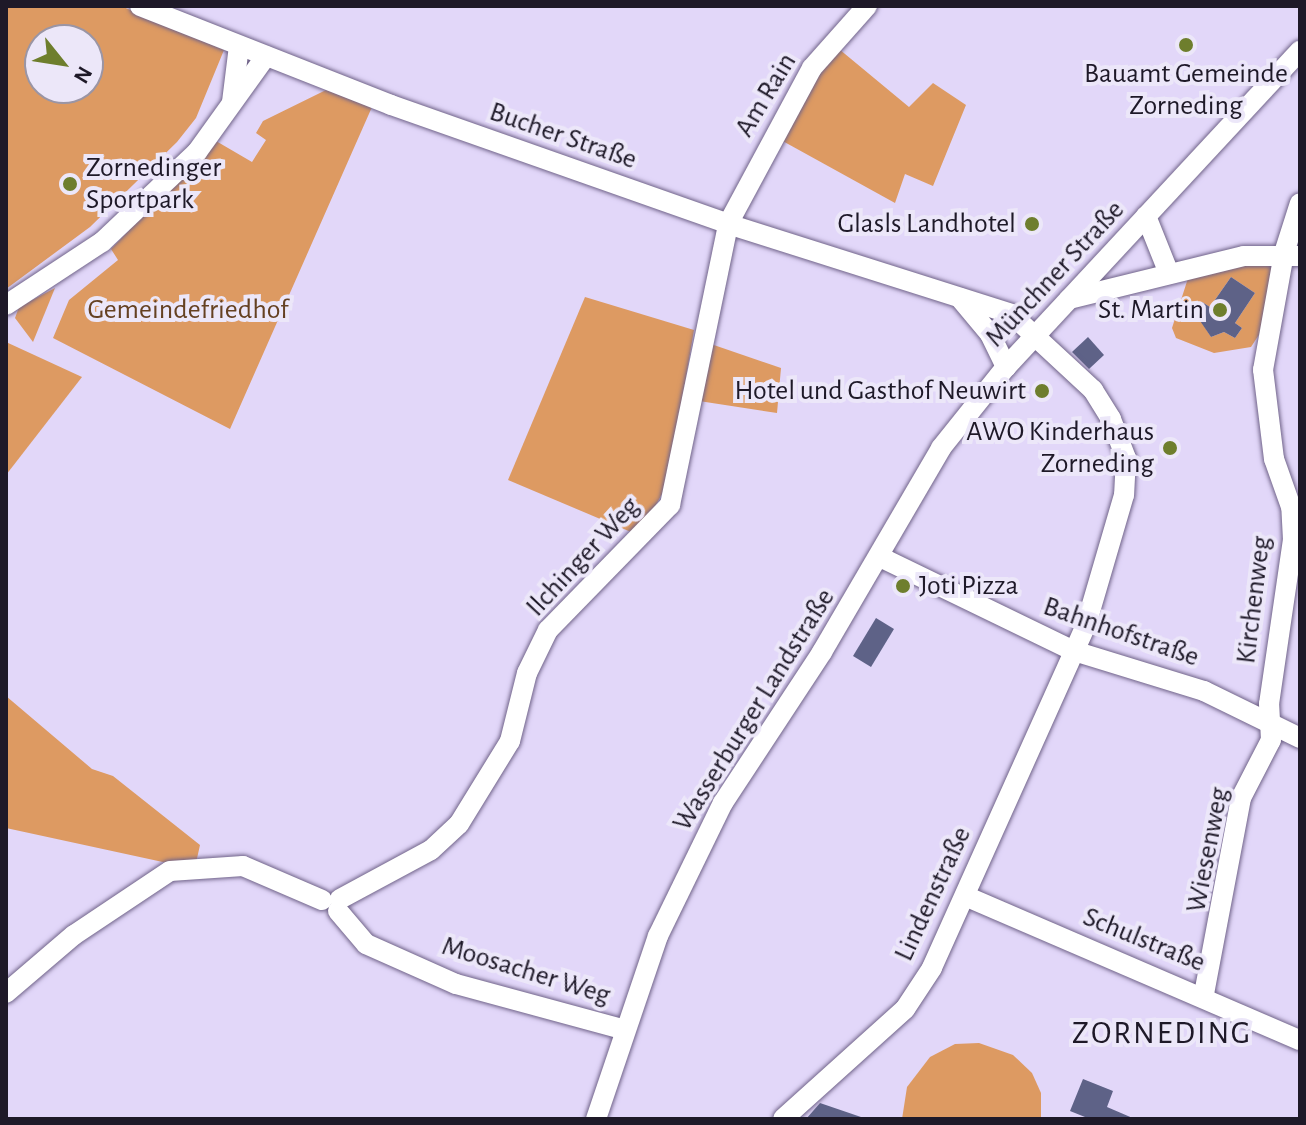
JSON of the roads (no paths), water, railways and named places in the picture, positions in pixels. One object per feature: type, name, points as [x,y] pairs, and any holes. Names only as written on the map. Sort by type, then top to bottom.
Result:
[{"type":"street","name":"Am Rain","points":[[728,224],[812,68],[867,6]]},
{"type":"street","name":"Bucher Straße","points":[[148,9],[239,46],[728,224],[1011,314],[1037,335]]},
{"type":"street","points":[[232,106],[239,46]]},
{"type":"street","name":"Münchner Straße","points":[[880,557],[941,448],[1006,367],[1300,51]]},
{"type":"street","points":[[6,305],[102,242],[197,152],[266,56]]},
{"type":"street","name":"Kirchenweg","points":[[1270,720],[1293,540],[1291,507],[1274,459],[1263,370],[1292,254],[1300,203]]},
{"type":"street","points":[[1146,216],[1168,271]]},
{"type":"street","name":"Ilchinger Weg","points":[[333,903],[431,850],[459,824],[510,741],[527,673],[548,630],[670,505],[728,224]]},
{"type":"street","points":[[1069,299],[1168,271],[1292,254]]},
{"type":"street","points":[[958,296],[990,334],[1006,367]]},
{"type":"street","name":"Lindenstraße","points":[[783,1119],[905,1009],[932,968],[1074,651],[1124,495],[1126,458],[1099,399],[1037,335]]},
{"type":"street","name":"Bahnhofstraße","points":[[880,557],[1074,651],[1162,675],[1270,720],[1300,738]]},
{"type":"street","name":"Wasserburger Landstraße","points":[[596,1119],[622,1029],[658,936],[723,803],[880,557]]},
{"type":"street","name":"Wiesenweg","points":[[1204,994],[1241,798],[1271,740],[1270,720]]},
{"type":"street","name":"Moosacher Weg","points":[[6,993],[74,935],[170,871],[221,870],[243,866],[333,903],[366,944],[456,984],[622,1029]]},
{"type":"street","name":"Schulstraße","points":[[965,896],[1204,994],[1300,1040]]},
{"type":"place","name":"Bauamt Gemeinde Zorneding","points":[[1186,45]]},
{"type":"place","name":"Zornedinger Sportpark","points":[[70,184]]},
{"type":"place","name":"Glasls Landhotel","points":[[1032,224]]},
{"type":"place","name":"St. Martin","points":[[1220,310]]},
{"type":"place","name":"Hotel und Gasthof Neuwirt","points":[[1042,391]]},
{"type":"place","name":"AWO Kinderhaus Zorneding","points":[[1170,448]]},
{"type":"place","name":"Joti Pizza","points":[[903,586]]},
{"type":"district","name":"ZORNEDING","points":[[1162,1033]]},
{"type":"park label","name":"Gemeindefriedhof","points":[[188,310]]}]
